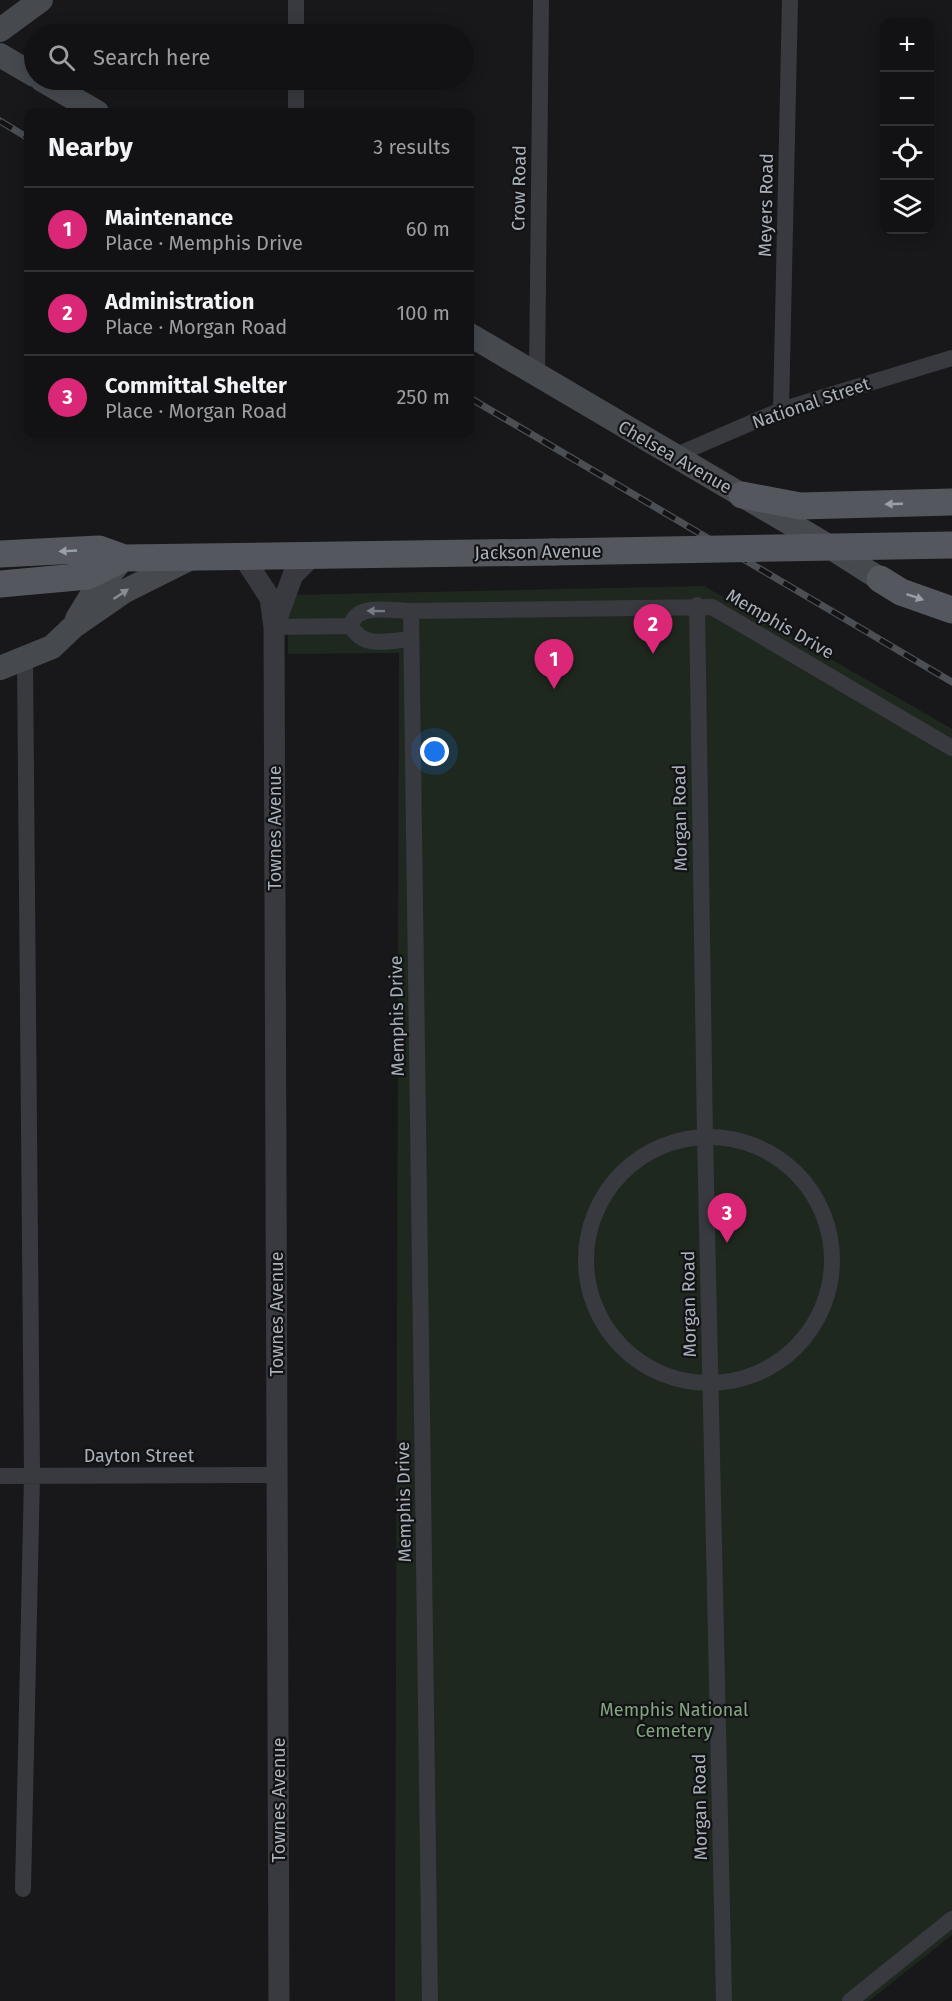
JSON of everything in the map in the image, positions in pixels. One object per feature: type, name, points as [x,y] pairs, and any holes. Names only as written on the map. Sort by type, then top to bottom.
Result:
[{"type":"main road","points":[[0,30],[41,0]]},
{"type":"main road","points":[[0,55],[24,69]]},
{"type":"main road","points":[[59,90],[90,108]]},
{"type":"main road","name":"Chelsea Avenue","points":[[474,337],[880,579]]},
{"type":"main road","points":[[742,495],[800,506],[952,502]]},
{"type":"main road","name":"Jackson Avenue","points":[[0,554],[99,549],[124,558],[952,545]]},
{"type":"main road","points":[[0,668],[25,660],[52,647],[73,627],[125,591],[193,556]]},
{"type":"main road","points":[[73,627],[91,596],[124,558]]},
{"type":"main road","name":"Jackson Avenue","points":[[0,584],[88,576],[124,558]]},
{"type":"main road","points":[[880,579],[901,592],[952,610]]},
{"type":"street","points":[[296,0],[296,24]]},
{"type":"street","name":"Crow Road","points":[[537,376],[541,0]]},
{"type":"street","name":"Meyers Road","points":[[781,410],[790,0]]},
{"type":"street","points":[[296,90],[296,108]]},
{"type":"street","name":"National Street","points":[[674,456],[781,410],[952,358]]},
{"type":"street","name":"Townes Avenue","points":[[242,555],[270,598],[274,627],[279,2001]]},
{"type":"street","name":"Townes Avenue","points":[[274,627],[293,575],[313,555]]},
{"type":"street","name":"Memphis Drive","points":[[430,2001],[411,612],[697,605],[712,607],[952,748]]},
{"type":"street","name":"Morgan Road","points":[[697,605],[705,1136],[724,2001]]},
{"type":"street","points":[[411,612],[362,611],[353,618],[351,626],[356,636],[367,642],[411,639]]},
{"type":"street","points":[[274,627],[351,626]]},
{"type":"street","points":[[23,1889],[32,1476],[25,660]]},
{"type":"street","points":[[705,1136],[744,1141],[753,1145],[779,1158],[808,1185],[826,1219],[833,1258],[828,1297],[811,1332],[784,1360],[749,1378],[710,1385],[668,1378],[630,1357],[602,1324],[587,1284],[586,1241],[600,1200],[626,1167],[663,1144],[705,1136]]},
{"type":"street","name":"Dayton Street","points":[[0,1476],[278,1475]]},
{"type":"street","points":[[850,2001],[952,1919]]},
{"type":"green space","name":"Memphis National Cemetery","points":[[704,586],[952,729],[952,1935],[869,2001],[395,2001],[399,653],[288,654],[288,595]]},
{"type":"railway","points":[[0,121],[24,136]]},
{"type":"railway","points":[[474,400],[952,682]]},
{"type":"place","name":"Administration","points":[[653,654]]},
{"type":"place","name":"Maintenance","points":[[554,689]]},
{"type":"place","name":"Committal Shelter","points":[[727,1243]]}]
